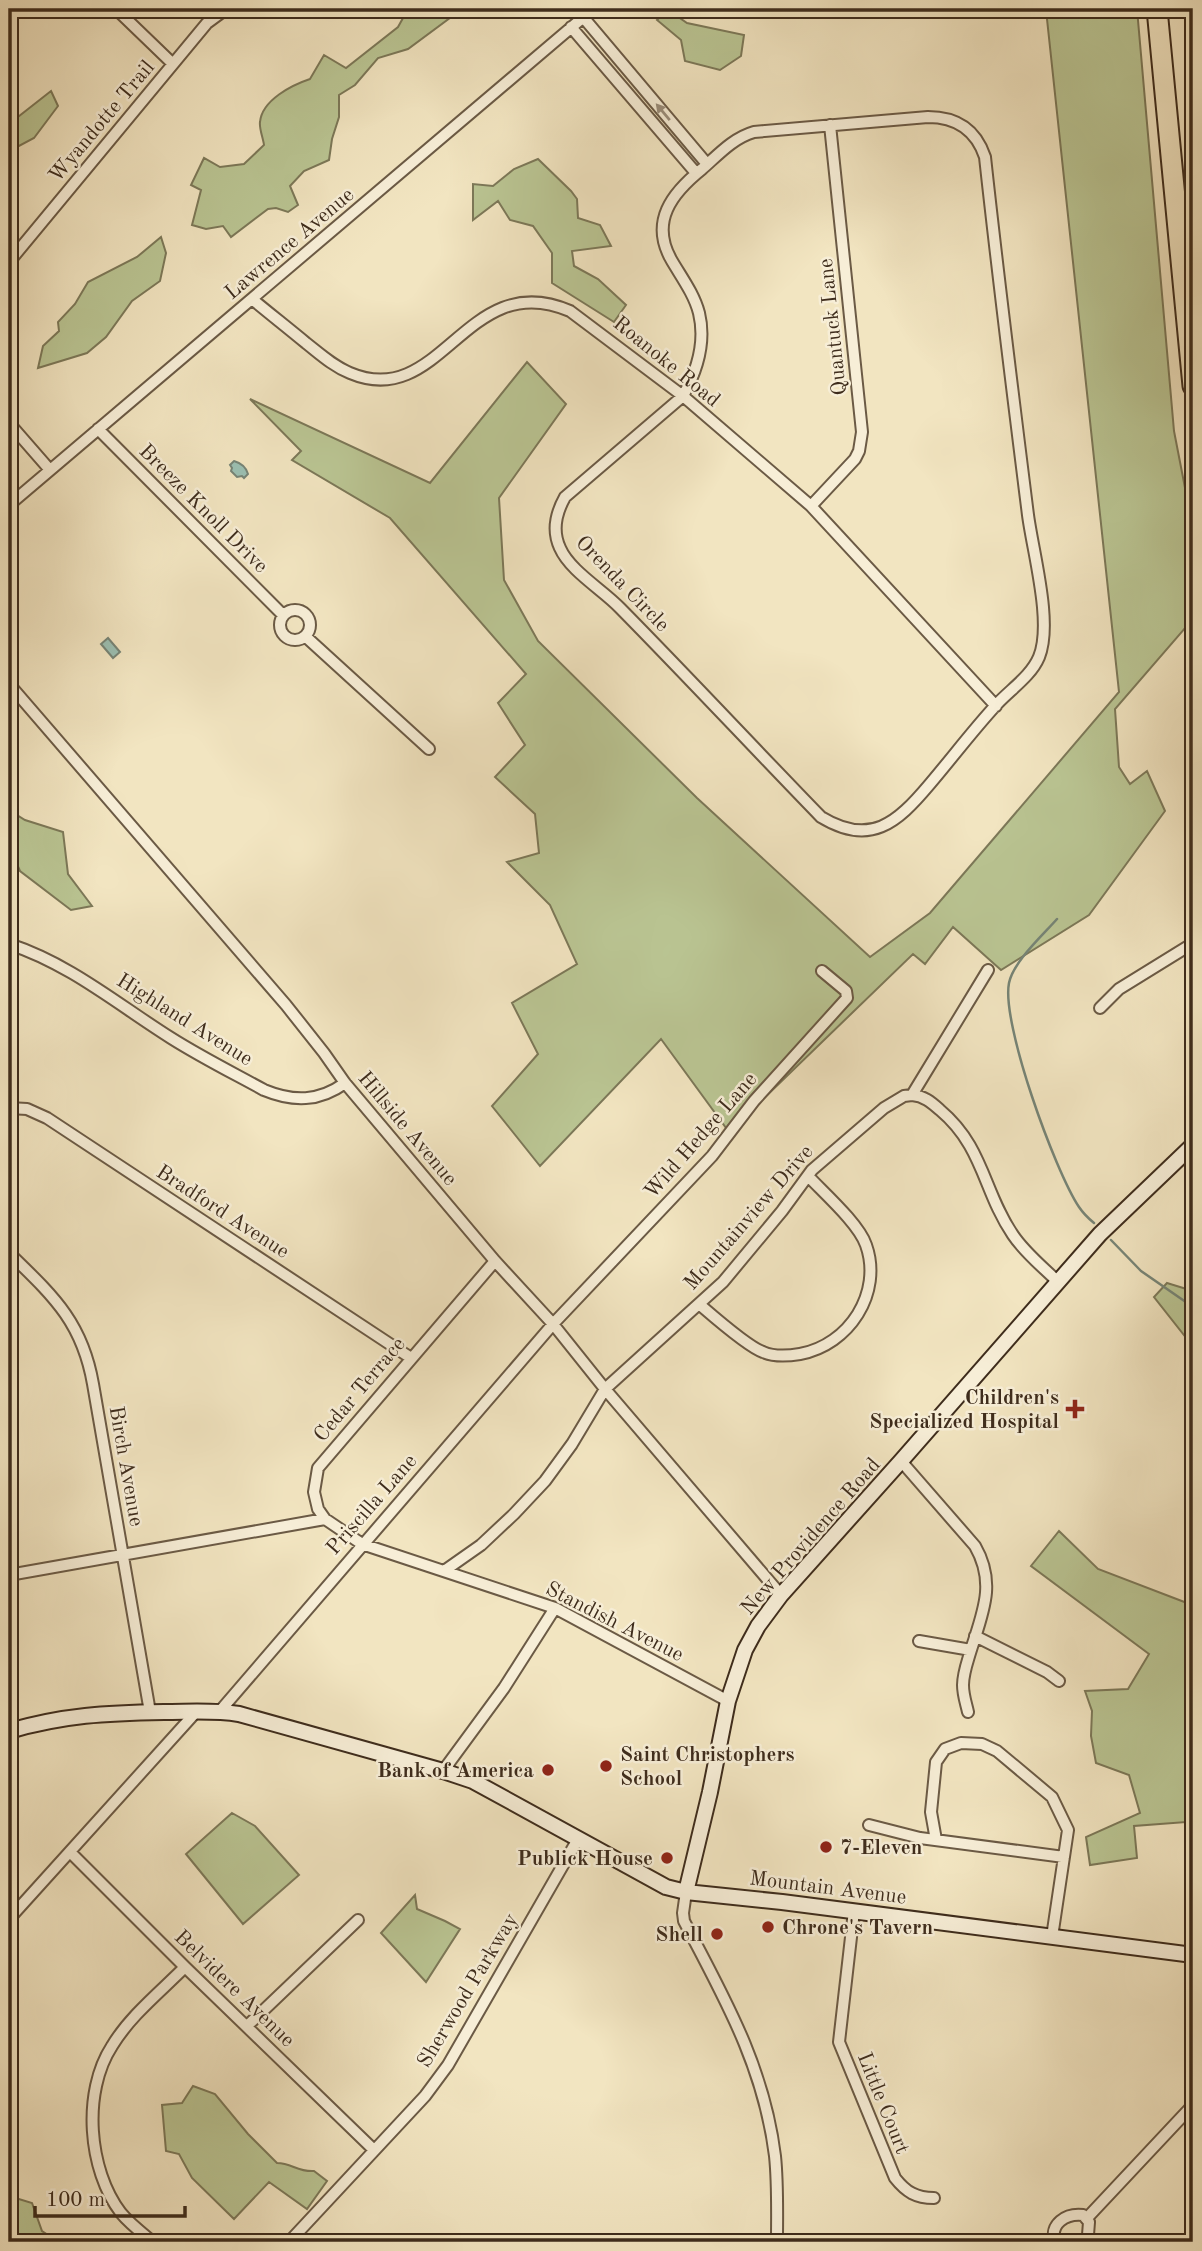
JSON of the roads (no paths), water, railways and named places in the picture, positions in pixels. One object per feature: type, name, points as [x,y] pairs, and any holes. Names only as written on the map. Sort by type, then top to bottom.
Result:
[{"type":"highway","points":[[1157,9],[1193,386]]},
{"type":"highway","points":[[1170,9],[1193,262]]},
{"type":"street","points":[[9,15],[14,9]]},
{"type":"street","points":[[116,9],[173,64]]},
{"type":"street","name":"Wyandotte Trail","points":[[9,262],[207,23],[226,9]]},
{"type":"street","name":"Lawrence Avenue","points":[[9,505],[593,9]]},
{"type":"street","points":[[583,17],[707,164]]},
{"type":"street","points":[[571,27],[696,173]]},
{"type":"street","name":"Orenda Circle","points":[[928,117],[950,119],[969,129],[976,137],[985,157],[1028,521],[1046,626],[1037,662],[911,807],[892,822],[879,828],[859,830],[846,828],[821,817],[617,605],[574,567],[559,548],[555,527],[556,516],[565,497],[684,396],[698,362],[700,315],[691,291],[667,254],[663,234],[673,196],[737,139],[754,132],[830,125],[928,117]]},
{"type":"street","name":"Quantuck Lane","points":[[811,506],[855,459],[862,432],[830,125]]},
{"type":"street","name":"Roanoke Road","points":[[252,299],[335,366],[352,374],[378,379],[404,375],[420,368],[493,312],[509,305],[527,302],[554,305],[578,315],[684,396],[811,506],[996,706]]},
{"type":"street","points":[[9,423],[50,470]]},
{"type":"street","name":"Breeze Knoll Drive","points":[[98,429],[283,615]]},
{"type":"street","name":"Breeze Knoll Drive","points":[[296,609],[304,612],[308,616],[310,626],[305,636],[296,640],[286,637],[280,629],[283,615],[296,609]]},
{"type":"street","name":"Breeze Knoll Drive","points":[[305,636],[429,749]]},
{"type":"street","name":"Hillside Avenue","points":[[9,684],[286,1005],[345,1083],[495,1261],[554,1324],[605,1389],[781,1595]]},
{"type":"street","name":"Highland Avenue","points":[[9,944],[51,961],[98,987],[171,1038],[272,1093],[303,1099],[325,1095],[345,1083]]},
{"type":"street","points":[[1100,1008],[1119,989],[1187,947],[1193,946]]},
{"type":"street","points":[[988,970],[912,1095],[924,1097],[962,1130],[1013,1235],[1058,1282]]},
{"type":"street","name":"Wild Hedge Lane","points":[[554,1324],[712,1156],[754,1101],[847,998],[846,991],[822,971]]},
{"type":"street","name":"Mountainview Drive","points":[[444,1571],[498,1530],[545,1481],[572,1444],[605,1389],[723,1282],[782,1212],[808,1176],[833,1150],[884,1108],[904,1096],[912,1095]]},
{"type":"street","name":"Bradford Avenue","points":[[9,1108],[27,1109],[47,1118],[411,1358]]},
{"type":"street","name":"New Providence Road","points":[[686,1892],[728,1701],[744,1650],[758,1626],[781,1595],[1058,1282],[1126,1207],[1193,1145]]},
{"type":"street","points":[[699,1304],[761,1352],[778,1355],[804,1353],[821,1347],[855,1319],[863,1305],[870,1281],[868,1248],[861,1233],[808,1176]]},
{"type":"street","name":"Birch Avenue","points":[[9,1253],[62,1307],[86,1351],[150,1712]]},
{"type":"street","name":"Cedar Terrace","points":[[326,1519],[315,1501],[314,1484],[318,1468],[495,1261]]},
{"type":"street","name":"Priscilla Lane","points":[[219,1711],[554,1324]]},
{"type":"street","points":[[901,1461],[975,1546],[987,1574],[987,1588],[963,1683],[968,1712]]},
{"type":"street","points":[[9,1574],[326,1519],[362,1544]]},
{"type":"street","name":"Standish Avenue","points":[[362,1544],[555,1608],[728,1701]]},
{"type":"street","points":[[443,1771],[504,1688],[555,1608]]},
{"type":"street","points":[[975,1636],[1036,1666],[1059,1681]]},
{"type":"street","points":[[919,1641],[971,1650]]},
{"type":"street","name":"Mountain Avenue","points":[[9,1731],[72,1716],[219,1711],[239,1714],[443,1771],[482,1785],[666,1887],[686,1892],[1193,1955]]},
{"type":"street","points":[[9,1919],[196,1712]]},
{"type":"street","points":[[936,1840],[931,1812],[936,1762],[945,1749],[961,1743],[982,1744],[998,1751],[1052,1797],[1068,1830],[1052,1937]]},
{"type":"street","points":[[869,1825],[936,1840],[1064,1857]]},
{"type":"street","name":"Sherwood Parkway","points":[[289,2242],[425,2096],[453,2057],[578,1839]]},
{"type":"street","name":"Belvidere Avenue","points":[[70,1852],[374,2150]]},
{"type":"street","points":[[686,1892],[684,1921],[733,2016],[759,2081],[775,2158],[777,2242]]},
{"type":"street","name":"Little Court","points":[[854,1911],[839,2042],[895,2178],[907,2192],[934,2198]]},
{"type":"street","points":[[247,2026],[358,1920]]},
{"type":"street","points":[[153,2242],[121,2213],[101,2178],[93,2124],[95,2096],[100,2072],[111,2046],[185,1967]]},
{"type":"street","points":[[1087,2218],[1193,2105]]},
{"type":"street","points":[[1055,2242],[1054,2230],[1062,2220],[1076,2215],[1087,2218]]},
{"type":"street","points":[[1085,2242],[1090,2229],[1087,2218]]},
{"type":"water","points":[[234,461],[246,469],[248,474],[244,478],[237,477],[231,471],[230,465]]},
{"type":"water","points":[[108,638],[120,652],[113,658],[101,644]]},
{"type":"waterway","points":[[1057,919],[1016,966],[1009,983],[1009,1003],[1021,1062],[1044,1131],[1069,1189],[1081,1209],[1094,1223]]},
{"type":"waterway","points":[[1111,1240],[1141,1271],[1193,1307]]},
{"type":"place","name":"Children's Specialized Hospital","points":[[1075,1409]]},
{"type":"place","name":"Saint Christophers School","points":[[606,1766]]},
{"type":"place","name":"Bank of America","points":[[548,1770]]},
{"type":"place","name":"7-Eleven","points":[[826,1847]]},
{"type":"place","name":"Publick House","points":[[667,1858]]},
{"type":"place","name":"Chrone's Tavern","points":[[768,1927]]},
{"type":"place","name":"Shell","points":[[717,1934]]}]
